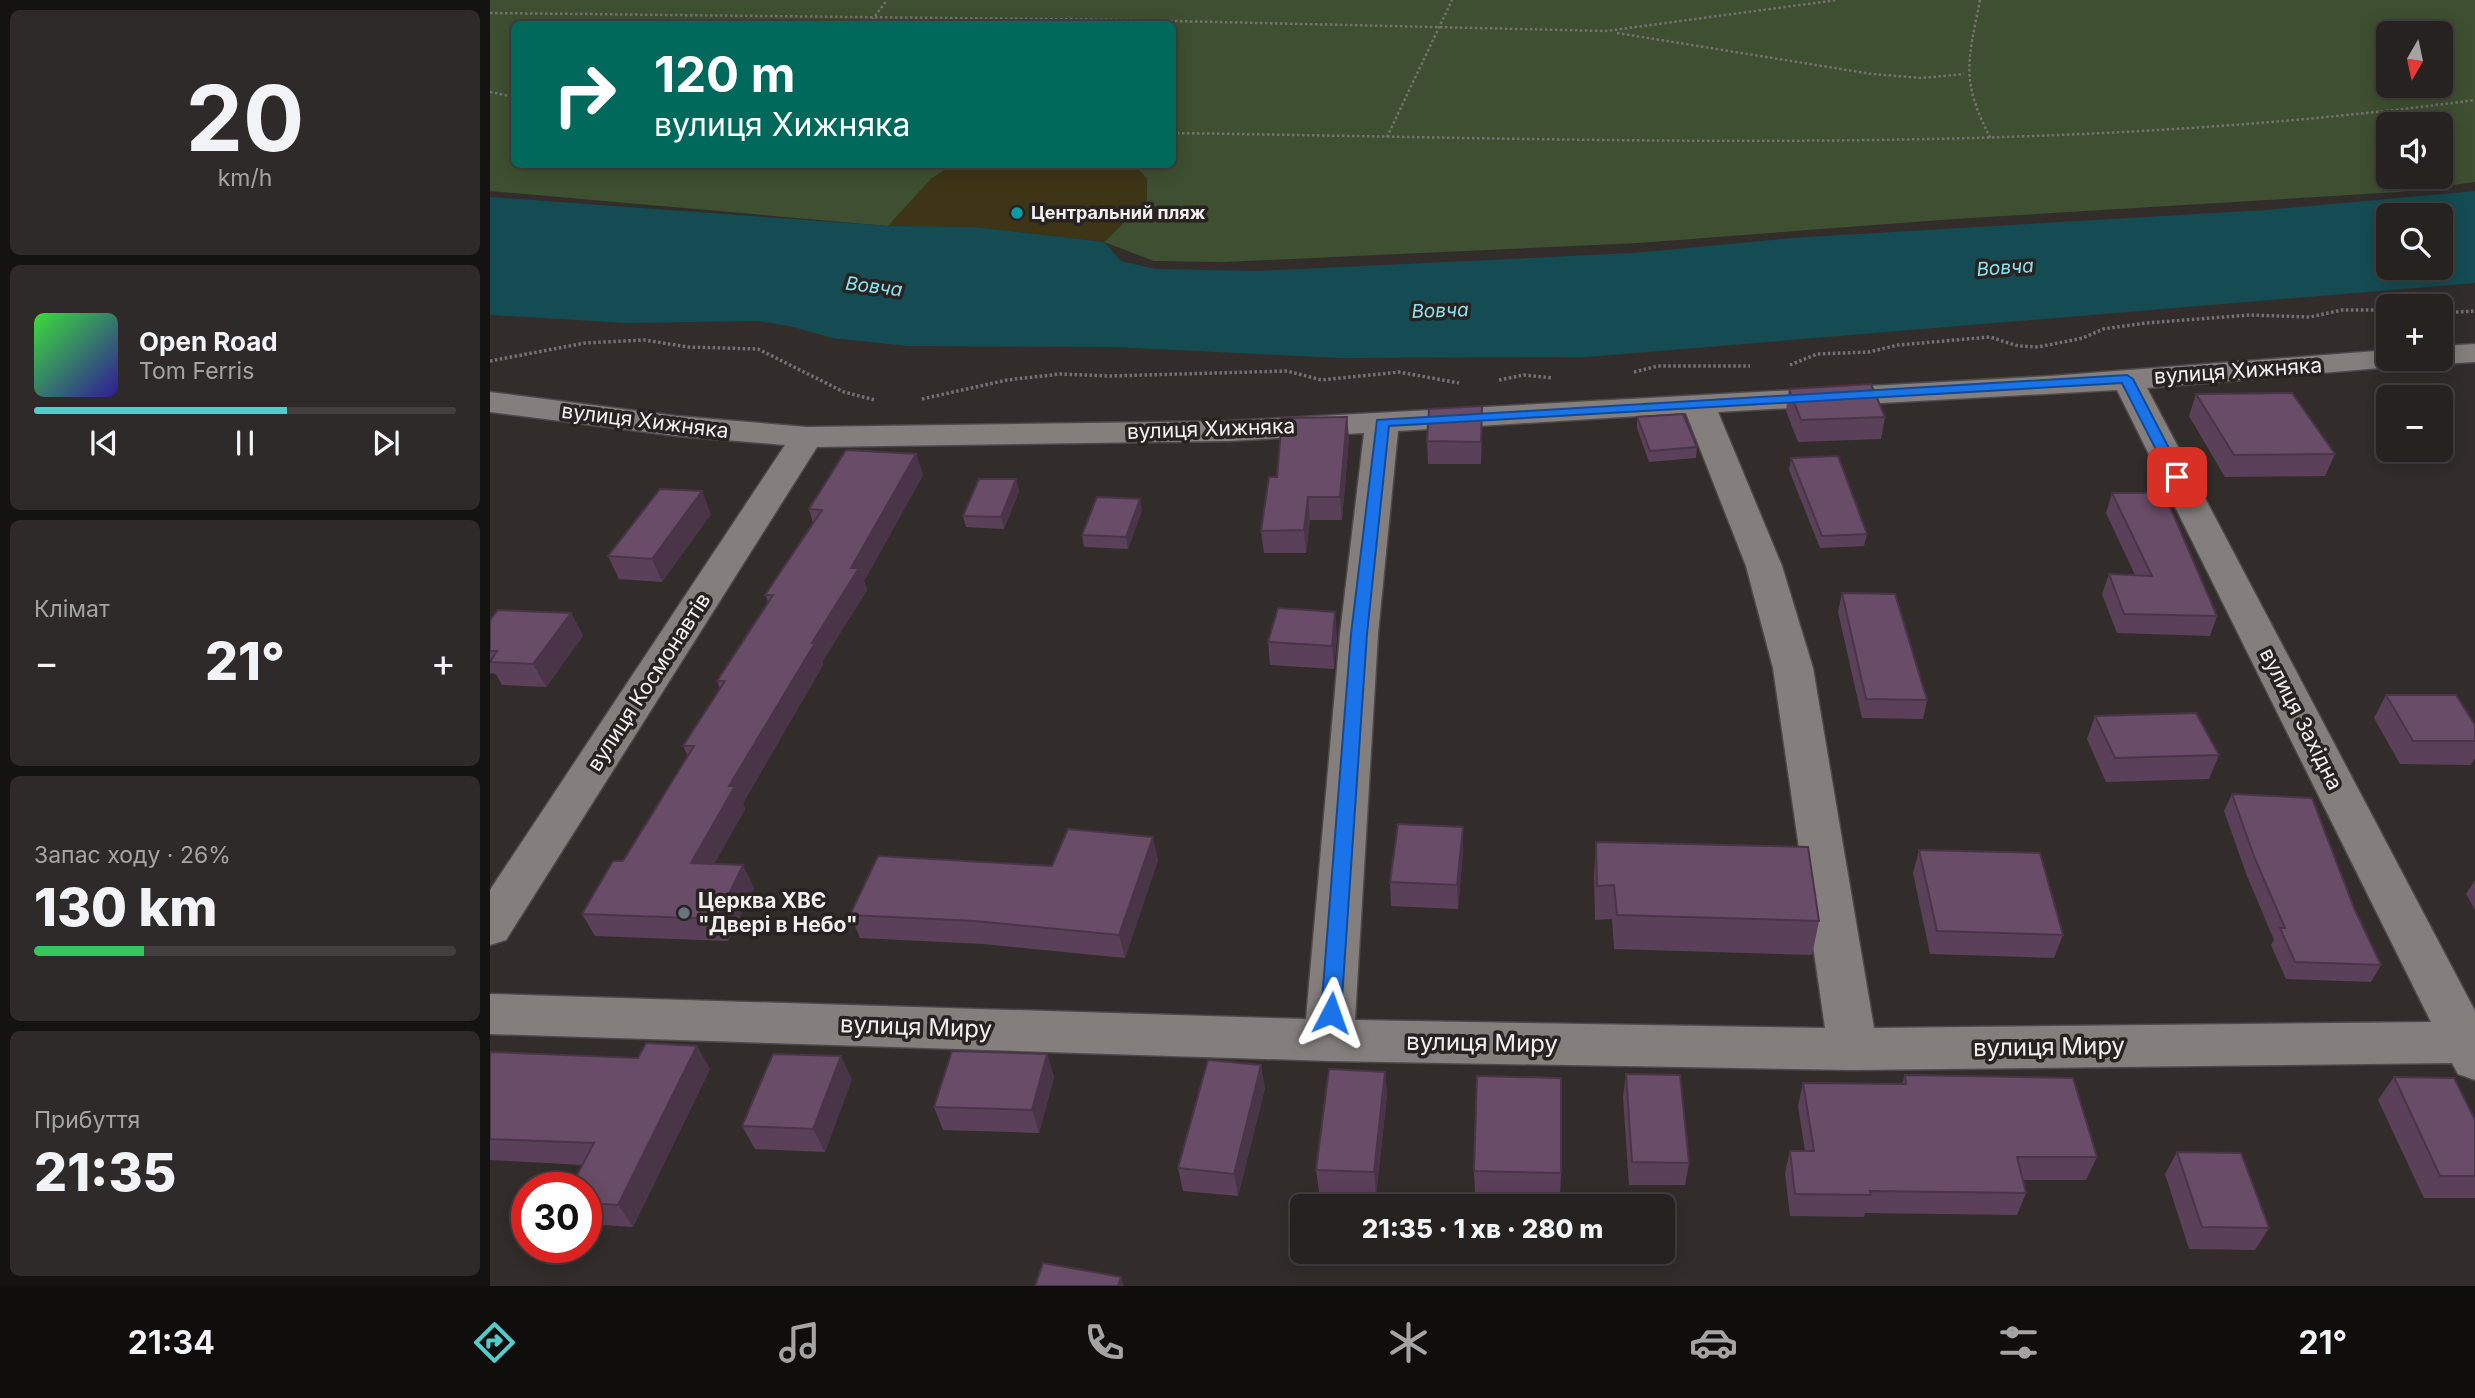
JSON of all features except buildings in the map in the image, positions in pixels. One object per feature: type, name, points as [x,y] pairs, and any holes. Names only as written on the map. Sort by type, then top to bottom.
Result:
[{"type":"street","points":[[2453,354],[2475,352]]},
{"type":"street","name":"вулиця Хижняка","points":[[490,402],[677,426],[807,437],[1229,430],[2050,386],[2376,360]]},
{"type":"street","name":"вулиця Західна","points":[[2127,379],[2472,1047]]},
{"type":"street","points":[[1698,403],[1764,566],[1793,668],[1853,1049]]},
{"type":"street","points":[[1329,1040],[1359,634],[1382,422]]},
{"type":"street","name":"вулиця Космонавтів","points":[[490,927],[807,437]]},
{"type":"street","name":"вулиця Миру","points":[[490,1014],[1329,1040],[1853,1049],[2472,1047]]},
{"type":"path","points":[[872,21],[887,0]]},
{"type":"path","points":[[1387,137],[1452,0]]},
{"type":"path","points":[[1176,23],[1606,31],[1661,27],[1769,8],[1837,0]]},
{"type":"path","points":[[1980,0],[1964,74],[1972,105],[1991,139]]},
{"type":"path","points":[[490,13],[1080,21]]},
{"type":"path","points":[[1606,31],[1701,44],[1872,75],[1922,78],[1964,74]]},
{"type":"path","points":[[490,92],[511,96]]},
{"type":"path","points":[[1176,133],[1387,137],[1991,139],[2182,129],[2370,114],[2475,100]]},
{"type":"path","points":[[1783,365],[1817,354],[1869,352],[1898,345],[1990,337],[2018,346],[2038,346],[2083,338],[2104,328],[2146,323],[2250,316],[2310,317],[2342,310],[2376,310]]},
{"type":"path","points":[[2453,312],[2475,311]]},
{"type":"path","points":[[490,361],[585,343],[644,340],[688,347],[758,349],[844,393],[879,401]]},
{"type":"path","points":[[1624,375],[1658,366],[1763,366]]},
{"type":"path","points":[[915,400],[1007,380],[1060,374],[1110,376],[1287,371],[1305,380],[1343,381],[1378,373],[1423,373],[1457,383],[1468,382]]},
{"type":"path","points":[[1491,381],[1542,375],[1561,380]]},
{"type":"green space","points":[[490,0],[2475,0],[2475,182],[2453,185],[2453,112],[2376,112],[2376,189],[2422,189],[1954,219],[1638,243],[1224,262],[1154,261],[1104,242],[1147,200],[1146,178],[1136,168],[1176,168],[1176,21],[511,21],[511,168],[948,168],[931,179],[888,226],[490,191]]},
{"type":"sand","name":"Центральний пляж","points":[[948,168],[1136,168],[1147,178],[1147,200],[1104,242],[975,227],[888,226],[931,179]]},
{"type":"water","name":"Вовча","points":[[2475,191],[2475,283],[1587,357],[1340,358],[1115,347],[908,346],[832,338],[759,321],[626,323],[490,315],[490,197],[888,226],[975,227],[1104,242],[1121,261],[1155,269],[1258,271],[1634,253],[1792,238],[2266,210]]},
{"type":"place","name":"Центральний пляж","points":[[1017,213]]},
{"type":"place","name":"Церква ХВЄ \"Двері в Небо\"","points":[[684,913]]},
{"type":"route","points":[[1331,1013],[1359,634],[1382,422],[2050,386],[2127,379],[2177,477]]}]
